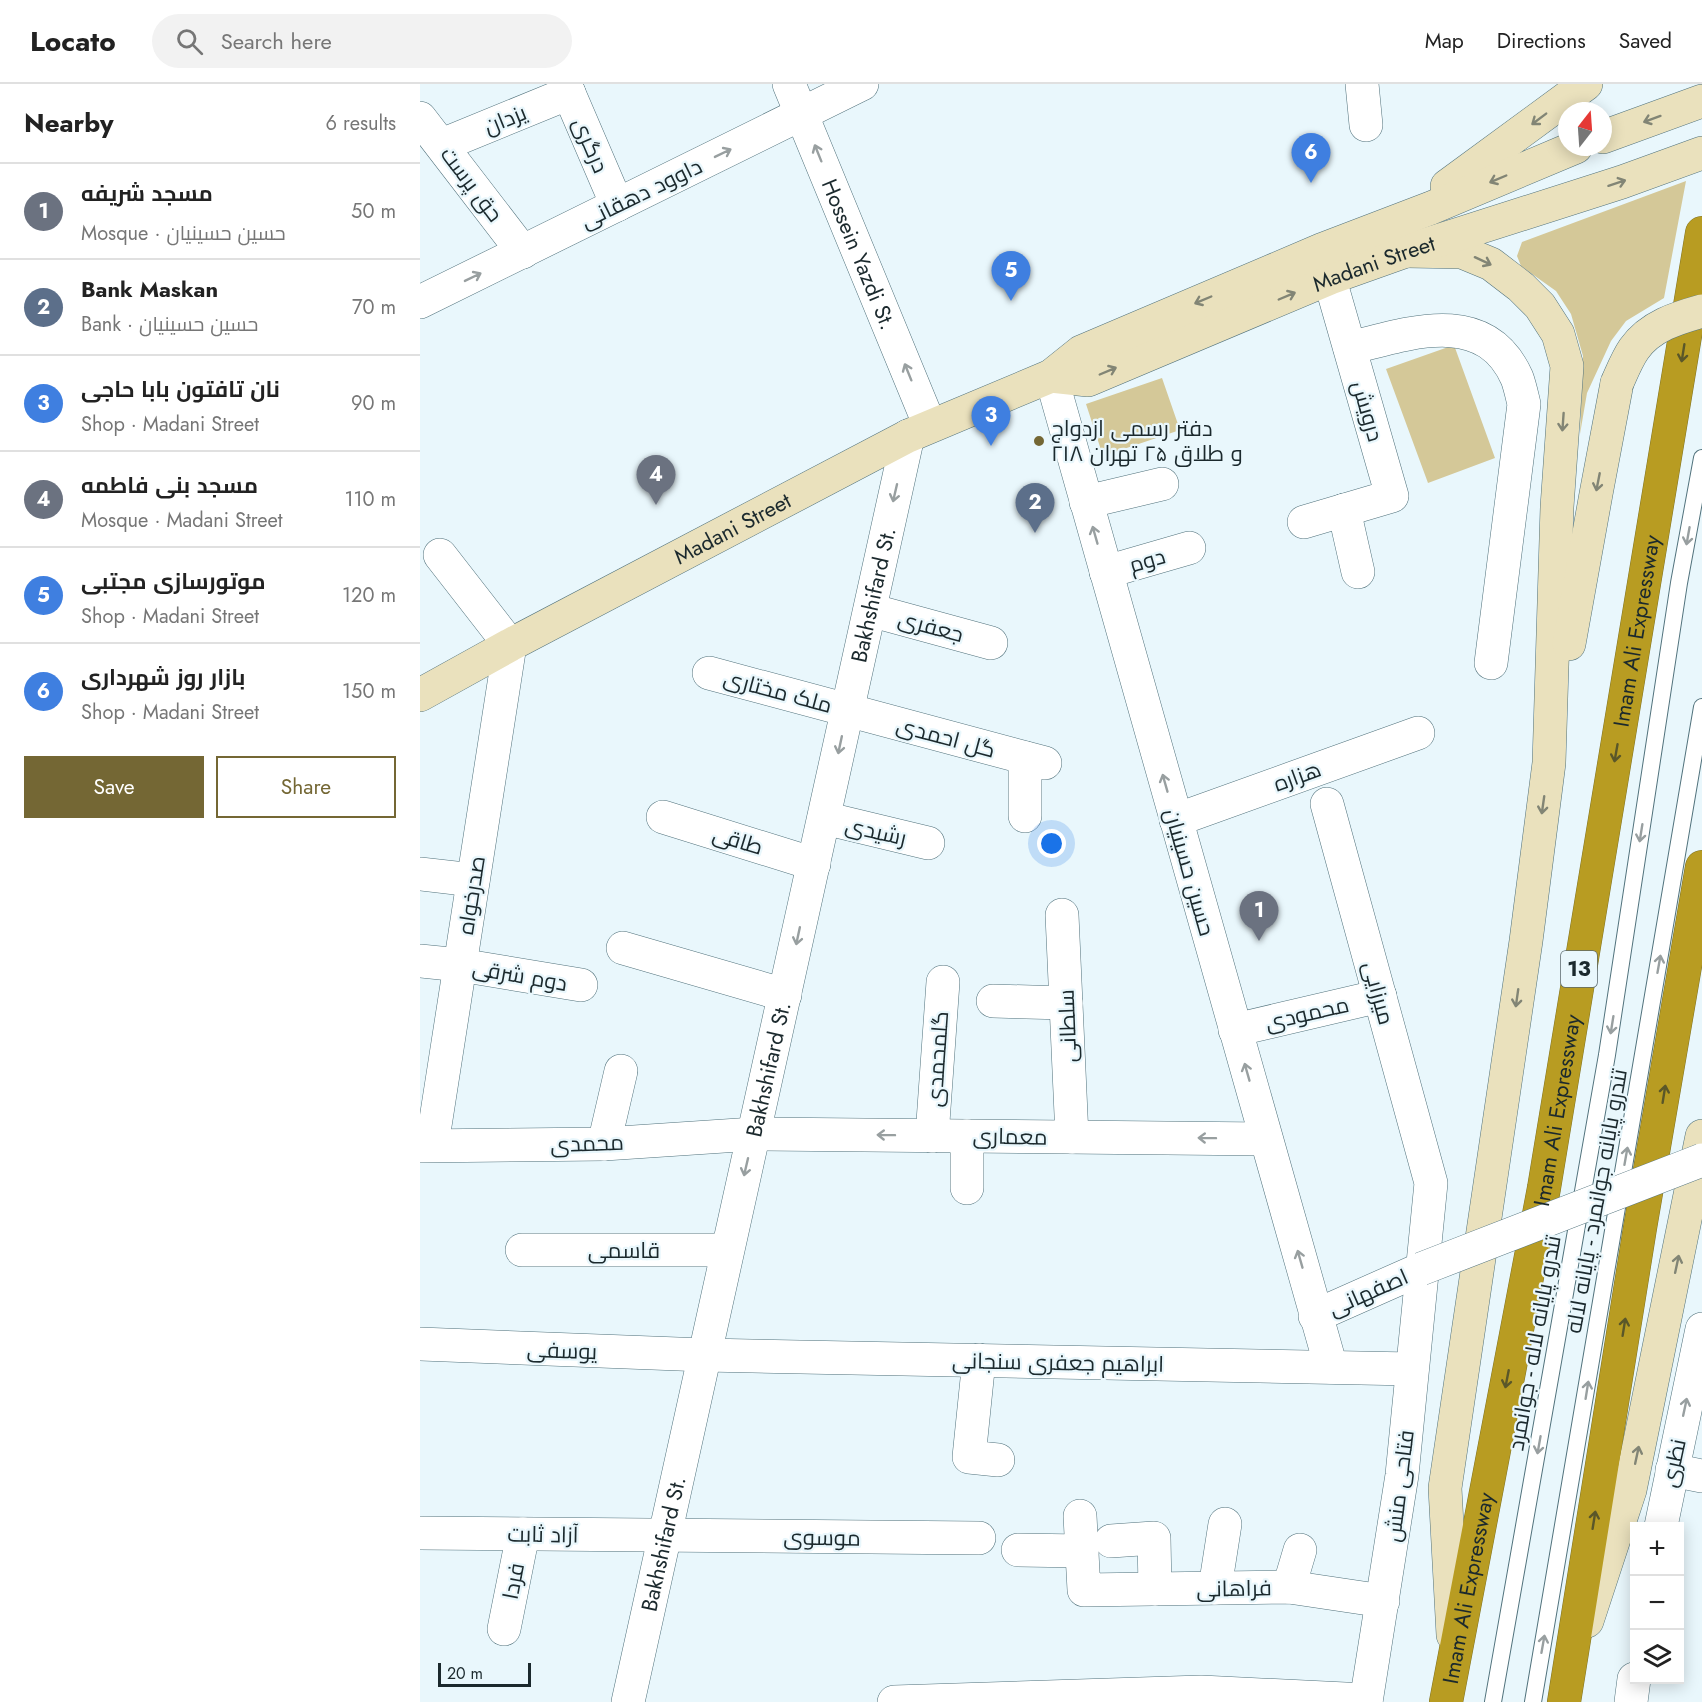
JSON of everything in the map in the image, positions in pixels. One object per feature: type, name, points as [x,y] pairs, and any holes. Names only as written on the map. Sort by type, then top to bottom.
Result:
[{"type":"highway","name":"Imam Ali Expressway","points":[[1446,1702],[1544,1188],[1702,233]]},
{"type":"highway","points":[[1567,1687],[1640,1228],[1702,867]]},
{"type":"main road","points":[[1400,237],[1472,169],[1576,88]]},
{"type":"main road","points":[[1612,134],[1702,101]]},
{"type":"main road","name":"Madani Street","points":[[420,695],[510,645],[919,431],[1051,376],[1088,380],[1326,264],[1400,237],[1562,201],[1702,153]]},
{"type":"main road","name":"Madani Street","points":[[1400,237],[1558,154]]},
{"type":"main road","points":[[1400,237],[1462,252],[1491,264],[1521,287],[1540,306],[1558,334],[1561,344],[1567,366],[1557,507],[1549,764]]},
{"type":"main road","points":[[1454,1658],[1445,1488],[1526,941],[1549,764],[1596,494],[1617,383],[1634,349],[1651,332],[1669,320],[1702,311]]},
{"type":"main road","points":[[1567,1687],[1630,1490],[1702,1136]]},
{"type":"street","name":"Hossein Yazdi St.","points":[[789,84],[919,431]]},
{"type":"street","name":"داوود دهقانی","points":[[420,301],[862,84]]},
{"type":"street","points":[[1362,84],[1366,125]]},
{"type":"street","name":"یزدان","points":[[442,145],[567,88]]},
{"type":"street","name":"درگری","points":[[567,88],[617,205]]},
{"type":"street","name":"حق پرست","points":[[420,118],[523,252]]},
{"type":"street","name":"درویش","points":[[1304,522],[1392,496],[1326,264]]},
{"type":"street","points":[[1350,348],[1417,331],[1462,330],[1484,339],[1503,355],[1517,379],[1524,404],[1491,663]]},
{"type":"street","name":"حسین حسینیان","points":[[1051,376],[1331,1367]]},
{"type":"street","name":"Bakhshifard St.","points":[[628,1702],[870,610],[919,431]]},
{"type":"street","points":[[1086,502],[1162,484]]},
{"type":"street","points":[[1344,510],[1358,572]]},
{"type":"street","name":"دوم","points":[[1106,572],[1189,548]]},
{"type":"street","points":[[440,555],[510,645]]},
{"type":"street","name":"جعفری","points":[[870,610],[991,643]]},
{"type":"street","name":"صدرخواه","points":[[426,1146],[432,1069],[460,965],[510,645]]},
{"type":"street","name":"ملک مختاری","points":[[709,673],[848,710]]},
{"type":"street","name":"گل احمدی","points":[[848,710],[1035,761],[1025,816]]},
{"type":"street","name":"هزاره","points":[[1176,820],[1418,733]]},
{"type":"street","name":"میرزایی","points":[[1327,804],[1431,1183]]},
{"type":"street","name":"طاقی","points":[[663,817],[814,864]]},
{"type":"street","name":"رشیدی","points":[[824,818],[928,843]]},
{"type":"street","points":[[420,874],[474,880]]},
{"type":"street","name":"سلطانی","points":[[1062,915],[1072,1137]]},
{"type":"street","points":[[623,948],[785,994]]},
{"type":"street","name":"دوم شرقی","points":[[420,961],[460,965],[581,985]]},
{"type":"street","name":"گلمحمدی","points":[[932,1136],[943,982]]},
{"type":"street","name":"محمودی","points":[[1235,1030],[1380,996]]},
{"type":"street","points":[[993,1001],[1066,1003]]},
{"type":"street","points":[[603,1143],[621,1071]]},
{"type":"street","name":"معماری","points":[[754,1134],[1266,1139]]},
{"type":"street","name":"محمدی","points":[[426,1146],[603,1143],[754,1134]]},
{"type":"street","points":[[967,1136],[967,1188]]},
{"type":"street","name":"اصفهانی","points":[[1316,1316],[1421,1269],[1702,1160]]},
{"type":"street","name":"فتاحی منش","points":[[1366,1701],[1401,1475],[1431,1183]]},
{"type":"street","name":"قاسمی","points":[[522,1250],[727,1250]]},
{"type":"street","name":"نظری","points":[[1663,1522],[1687,1473],[1702,1329]]},
{"type":"street","name":"یوسفی","points":[[420,1344],[705,1355]]},
{"type":"street","name":"ابراهیم جعفری سنجانی","points":[[705,1355],[1412,1369]]},
{"type":"street","points":[[979,1360],[969,1457],[999,1460]]},
{"type":"street","points":[[1080,1516],[1096,1546]]},
{"type":"street","points":[[1215,1588],[1225,1524]]},
{"type":"street","name":"آزاد ثابت","points":[[420,1533],[665,1535]]},
{"type":"street","name":"فردا","points":[[504,1629],[523,1534]]},
{"type":"street","name":"موسوی","points":[[665,1535],[980,1538]]},
{"type":"street","points":[[1018,1550],[1096,1546],[1154,1538],[1155,1589]]},
{"type":"street","name":"فراهانی","points":[[1096,1546],[1084,1590],[1289,1587],[1383,1602]]},
{"type":"street","points":[[1289,1587],[1300,1550]]},
{"type":"street","points":[[1631,1702],[1634,1684]]},
{"type":"street","points":[[894,1702],[1201,1697],[1366,1701]]},
{"type":"lane","name":"تندرو پایانه لاله - جوانمرد","points":[[1493,1702],[1607,1054],[1679,583],[1702,458]]},
{"type":"lane","name":"تندرو پایانه جوانمرد - پایانه لاله","points":[[1533,1702],[1702,707]]},
{"type":"shaded area","points":[[1686,181],[1664,298],[1626,321],[1611,341],[1587,393],[1580,434],[1583,356],[1571,314],[1556,291],[1521,266],[1517,256],[1522,242]]},
{"type":"shaded area","points":[[1454,345],[1495,458],[1428,483],[1386,369]]},
{"type":"shaded area","points":[[1162,378],[1180,430],[1103,456],[1086,404]]},
{"type":"place","name":"بازار روز شهرداری","points":[[1311,183]]},
{"type":"place","name":"موتورسازی مجتبی","points":[[1011,301]]},
{"type":"place","name":"دفتر رسمی ازدواج ۲۱۸ و طلاق ۲۵ تهران","points":[[1039,441]]},
{"type":"place","name":"نان تافتون بابا حاجی","points":[[991,446]]},
{"type":"place","name":"مسجد بنی فاطمه","points":[[656,505]]},
{"type":"place","name":"Bank Maskan","points":[[1035,533]]},
{"type":"place","name":"مسجد شریفه","points":[[1259,941]]}]
